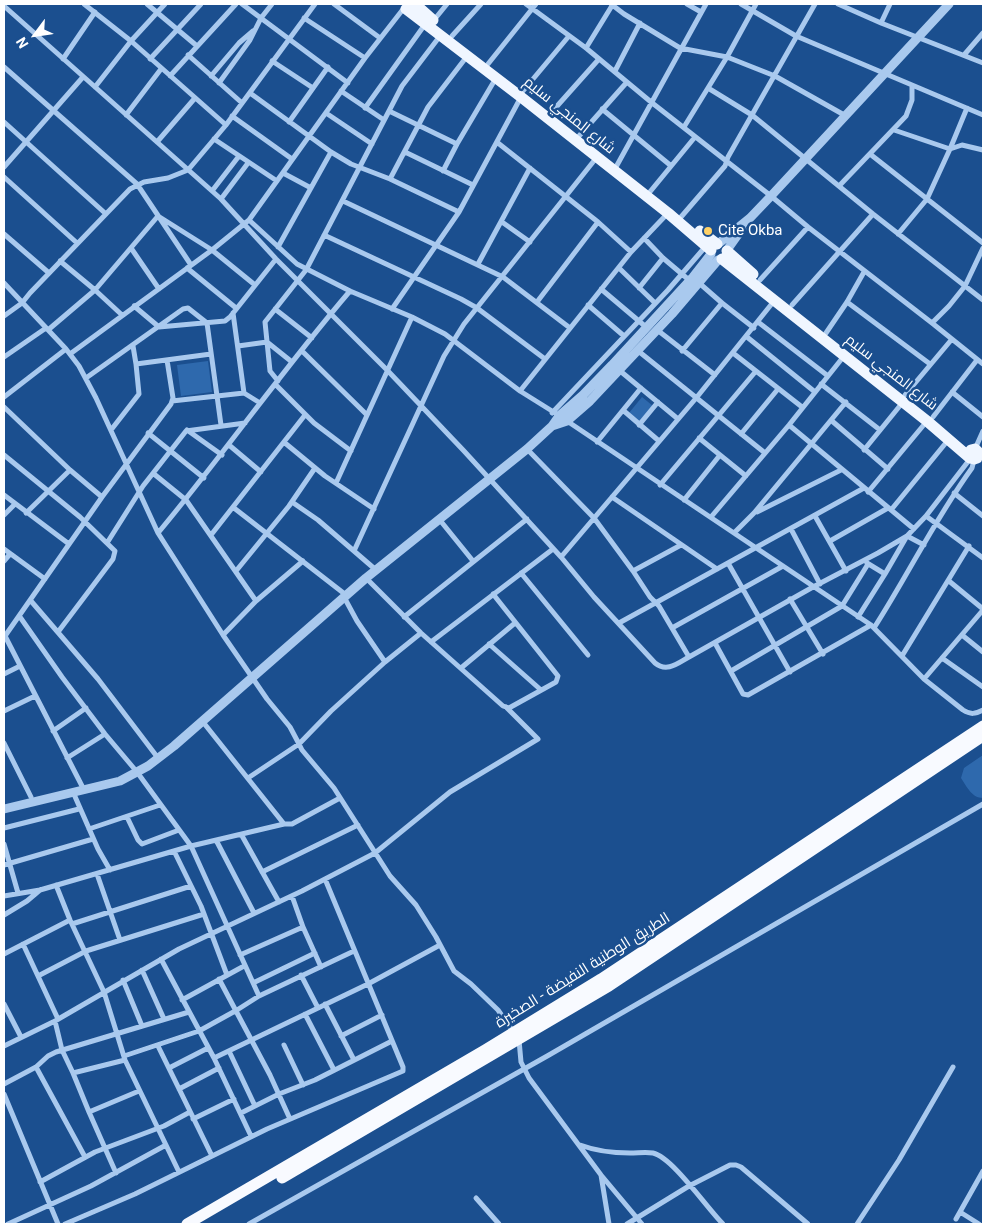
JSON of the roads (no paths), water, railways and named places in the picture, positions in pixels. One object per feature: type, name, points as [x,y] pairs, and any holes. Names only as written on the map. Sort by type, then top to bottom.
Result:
[{"type":"highway","name":"الطريق الوطنية النفيضة - الصخيرة","points":[[516,1036],[983,726]]},
{"type":"highway","name":"الطريق الوطنية النفيضة - الصخيرة","points":[[203,1224],[516,1036],[628,974],[983,736]]},
{"type":"highway","name":"الطريق الوطنية النفيضة - الصخيرة","points":[[188,1224],[370,1122]]},
{"type":"main road","name":"شارع المنجي سليم","points":[[406,5],[488,64],[597,157],[717,251],[774,300],[844,356],[904,399],[976,456]]},
{"type":"main road","name":"شارع المنجي سليم","points":[[447,35],[468,55],[496,77],[550,114],[682,217],[717,251],[760,280],[792,305],[904,399]]},
{"type":"main road","name":"شارع المنجي سليم","points":[[930,419],[948,439],[976,456]]},
{"type":"street","points":[[84,4],[131,41],[226,125]]},
{"type":"street","points":[[147,4],[197,46]]},
{"type":"street","points":[[95,86],[131,41],[165,4]]},
{"type":"street","points":[[150,59],[201,4]]},
{"type":"street","points":[[170,76],[236,4]]},
{"type":"street","points":[[242,4],[348,82]]},
{"type":"street","points":[[219,83],[250,40],[261,18],[272,4]]},
{"type":"street","points":[[4,316],[22,303],[130,189],[137,184],[168,178],[188,170],[226,125],[315,4]]},
{"type":"street","points":[[334,4],[380,38]]},
{"type":"street","points":[[365,108],[430,22],[446,4]]},
{"type":"street","points":[[351,451],[305,415],[277,383],[270,370],[265,322],[306,270],[411,72],[481,4]]},
{"type":"street","points":[[526,4],[534,6],[651,102],[771,196],[808,228],[932,322],[983,364]]},
{"type":"street","points":[[586,48],[612,4],[680,48],[727,57],[775,76],[846,116]]},
{"type":"street","points":[[687,4],[700,12]]},
{"type":"street","points":[[616,167],[706,4]]},
{"type":"street","points":[[741,4],[796,36],[983,115]]},
{"type":"street","points":[[684,127],[727,57],[756,4]]},
{"type":"street","points":[[682,217],[727,161],[815,4]]},
{"type":"street","points":[[838,4],[880,23],[983,63]]},
{"type":"street","points":[[880,23],[890,4]]},
{"type":"street","points":[[559,417],[616,367],[634,347],[648,325],[949,4]]},
{"type":"street","points":[[4,397],[68,351],[122,316],[247,222],[365,58],[406,5]]},
{"type":"street","points":[[4,6],[247,222],[306,270],[412,317],[454,340],[520,391],[873,627],[924,679],[969,714],[983,710]]},
{"type":"street","points":[[488,64],[534,6]]},
{"type":"street","points":[[63,59],[95,12]]},
{"type":"street","points":[[304,18],[365,58]]},
{"type":"street","points":[[615,71],[640,23]]},
{"type":"street","points":[[212,76],[239,43],[254,31]]},
{"type":"street","points":[[964,55],[983,32]]},
{"type":"street","points":[[392,309],[459,212],[498,143],[522,94],[569,36]]},
{"type":"street","points":[[390,179],[428,107],[468,55]]},
{"type":"street","points":[[188,56],[242,103]]},
{"type":"street","points":[[550,114],[599,58]]},
{"type":"street","points":[[272,61],[313,88]]},
{"type":"street","points":[[4,67],[137,184],[189,266],[235,310],[244,393]]},
{"type":"street","points":[[288,122],[328,67]]},
{"type":"street","points":[[126,115],[161,69]]},
{"type":"street","points":[[4,167],[83,77]]},
{"type":"street","points":[[443,171],[456,144],[496,77]]},
{"type":"street","points":[[579,136],[627,82]]},
{"type":"street","points":[[840,185],[906,116],[912,100],[912,86]]},
{"type":"street","points":[[708,88],[752,115],[840,185],[873,214],[983,300]]},
{"type":"street","points":[[341,91],[384,120]]},
{"type":"street","points":[[250,93],[309,137],[350,164],[390,179],[459,212]]},
{"type":"street","points":[[156,142],[195,98]]},
{"type":"street","points":[[898,234],[926,199],[967,108]]},
{"type":"street","points":[[602,109],[670,165]]},
{"type":"street","points":[[389,111],[456,144]]},
{"type":"street","points":[[326,112],[372,144]]},
{"type":"street","points":[[232,116],[292,159]]},
{"type":"street","points":[[4,122],[106,214]]},
{"type":"street","points":[[894,130],[950,149],[962,145],[983,150]]},
{"type":"street","points":[[649,193],[670,165],[695,137]]},
{"type":"street","points":[[214,139],[277,181]]},
{"type":"street","points":[[498,143],[565,198],[598,222],[631,252]]},
{"type":"street","points":[[278,248],[331,152]]},
{"type":"street","points":[[405,152],[473,185]]},
{"type":"street","points":[[870,154],[983,243]]},
{"type":"street","points":[[212,191],[239,156]]},
{"type":"street","points":[[354,551],[444,356],[477,308],[597,157]]},
{"type":"street","points":[[221,199],[248,163]]},
{"type":"street","points":[[478,264],[530,168]]},
{"type":"street","points":[[283,172],[311,188]]},
{"type":"street","points":[[4,177],[77,243]]},
{"type":"street","points":[[343,200],[503,277],[570,328]]},
{"type":"street","points":[[520,391],[631,252],[668,213]]},
{"type":"street","points":[[792,305],[838,251],[844,247],[873,214]]},
{"type":"street","points":[[4,357],[47,329],[95,290],[158,216]]},
{"type":"street","points":[[158,216],[212,250],[255,285]]},
{"type":"street","points":[[247,222],[276,259],[388,371],[489,478],[659,667],[671,667],[813,587],[866,563],[907,536],[976,456]]},
{"type":"street","points":[[502,222],[530,242]]},
{"type":"street","points":[[537,302],[598,222]]},
{"type":"street","points":[[760,280],[808,228]]},
{"type":"street","points":[[4,234],[49,273]]},
{"type":"street","points":[[324,236],[462,299],[545,359]]},
{"type":"street","points":[[644,238],[663,258],[754,328]]},
{"type":"street","points":[[131,248],[159,288]]},
{"type":"street","points":[[932,322],[949,306],[965,286],[983,248]]},
{"type":"street","points":[[634,347],[657,330],[691,279],[717,251]]},
{"type":"street","points":[[639,288],[663,258]]},
{"type":"street","points":[[134,306],[159,327],[225,321],[276,259]]},
{"type":"street","points":[[60,261],[95,290],[122,316]]},
{"type":"street","points":[[619,268],[655,303]]},
{"type":"street","points":[[826,333],[864,272]]},
{"type":"street","points":[[4,803],[110,784],[137,772],[158,758],[203,722],[366,578],[552,426],[624,336],[655,303],[691,279]]},
{"type":"street","points":[[4,283],[68,351],[86,378],[158,533],[223,635],[290,727],[302,750],[340,798],[390,876],[416,905],[454,971],[471,984],[498,1010],[516,1036],[524,1069],[601,1175],[642,1224]]},
{"type":"street","points":[[601,289],[639,320],[657,330],[715,375]]},
{"type":"street","points":[[158,533],[204,478],[292,362],[350,291]]},
{"type":"street","points":[[561,556],[747,337],[774,300]]},
{"type":"street","points":[[847,302],[930,364]]},
{"type":"street","points":[[682,351],[722,303]]},
{"type":"street","points":[[588,304],[624,336]]},
{"type":"street","points":[[86,378],[183,309],[188,308],[207,323],[221,425]]},
{"type":"street","points":[[274,309],[312,338]]},
{"type":"street","points":[[336,483],[412,317]]},
{"type":"street","points":[[758,322],[828,376]]},
{"type":"street","points":[[747,337],[815,392]]},
{"type":"street","points":[[864,450],[930,364],[952,339]]},
{"type":"street","points":[[238,346],[267,342],[292,362]]},
{"type":"street","points":[[111,430],[139,394],[133,346]]},
{"type":"street","points":[[634,347],[765,453]]},
{"type":"street","points":[[302,351],[367,415]]},
{"type":"street","points":[[733,353],[802,407]]},
{"type":"street","points":[[136,364],[211,354]]},
{"type":"street","points":[[711,517],[789,426],[802,407],[844,356]]},
{"type":"street","points":[[82,786],[20,666],[6,644],[4,635],[20,617],[102,497],[172,401],[167,360]]},
{"type":"street","points":[[618,623],[866,490],[888,469],[977,360]]},
{"type":"street","points":[[616,367],[678,419]]},
{"type":"street","points":[[660,484],[756,371]]},
{"type":"street","points":[[821,384],[880,430]]},
{"type":"street","points":[[597,442],[641,388]]},
{"type":"street","points":[[741,434],[778,389]]},
{"type":"street","points":[[952,392],[983,417]]},
{"type":"street","points":[[172,401],[244,393],[260,404]]},
{"type":"street","points":[[639,425],[658,402]]},
{"type":"street","points":[[734,533],[754,513],[846,402]]},
{"type":"street","points":[[4,407],[70,470],[102,497]]},
{"type":"street","points":[[624,410],[659,441]]},
{"type":"street","points":[[211,535],[285,443],[305,415]]},
{"type":"street","points":[[832,421],[888,469]]},
{"type":"street","points":[[107,543],[139,493],[187,430],[245,423]]},
{"type":"street","points":[[789,426],[914,529]]},
{"type":"street","points":[[187,430],[222,455]]},
{"type":"street","points":[[714,643],[745,696],[873,627],[895,596],[936,522],[972,468],[983,431]]},
{"type":"street","points":[[148,433],[204,478]]},
{"type":"street","points":[[699,438],[746,476]]},
{"type":"street","points":[[830,541],[889,509],[948,439]]},
{"type":"street","points":[[285,443],[348,493],[374,509]]},
{"type":"street","points":[[229,445],[261,472]]},
{"type":"street","points":[[526,449],[594,518],[656,603],[689,657]]},
{"type":"street","points":[[4,455],[85,522],[115,551],[115,557],[58,632]]},
{"type":"street","points":[[684,500],[720,455]]},
{"type":"street","points":[[236,571],[292,502],[315,468]]},
{"type":"street","points":[[26,513],[70,470]]},
{"type":"street","points":[[754,513],[841,470]]},
{"type":"street","points":[[154,474],[186,500],[256,600]]},
{"type":"street","points":[[954,493],[983,516]]},
{"type":"street","points":[[4,495],[69,544]]},
{"type":"street","points":[[612,497],[717,569]]},
{"type":"street","points":[[292,502],[318,520],[376,570]]},
{"type":"street","points":[[4,515],[15,504]]},
{"type":"street","points":[[234,508],[267,532],[345,596],[357,622],[385,662]]},
{"type":"street","points":[[815,516],[846,571]]},
{"type":"street","points":[[926,516],[983,558]]},
{"type":"street","points":[[438,519],[473,561]]},
{"type":"street","points":[[404,617],[527,519]]},
{"type":"street","points":[[791,529],[820,584]]},
{"type":"street","points":[[907,536],[924,545]]},
{"type":"street","points":[[858,617],[907,536]]},
{"type":"street","points":[[633,571],[681,544]]},
{"type":"street","points":[[902,656],[969,546]]},
{"type":"street","points":[[4,549],[45,579]]},
{"type":"street","points":[[431,642],[553,549]]},
{"type":"street","points":[[4,561],[10,554]]},
{"type":"street","points":[[223,635],[256,600],[303,561]]},
{"type":"street","points":[[728,563],[790,672]]},
{"type":"street","points":[[866,563],[885,574]]},
{"type":"street","points":[[730,671],[842,606],[866,563]]},
{"type":"street","points":[[672,628],[783,566]]},
{"type":"street","points":[[521,573],[588,654]]},
{"type":"street","points":[[4,1046],[56,1020],[161,959],[292,896],[375,853],[450,792],[538,739],[506,707],[421,633],[366,578]]},
{"type":"street","points":[[924,679],[983,611],[949,581]]},
{"type":"street","points":[[493,594],[558,676],[556,682],[513,706],[506,707]]},
{"type":"street","points":[[790,600],[823,654]]},
{"type":"street","points":[[31,601],[98,679],[158,758]]},
{"type":"street","points":[[20,617],[105,734],[137,772],[191,846],[259,996]]},
{"type":"street","points":[[461,668],[515,623]]},
{"type":"street","points":[[248,778],[299,744],[324,717],[385,662],[421,633]]},
{"type":"street","points":[[962,635],[983,652]]},
{"type":"street","points":[[489,644],[541,690]]},
{"type":"street","points":[[942,658],[983,687]]},
{"type":"street","points":[[4,674],[20,666]]},
{"type":"street","points":[[4,711],[35,696]]},
{"type":"street","points":[[53,731],[86,708]]},
{"type":"street","points":[[203,722],[284,824]]},
{"type":"street","points":[[67,758],[105,734]]},
{"type":"street","points":[[4,743],[31,797]]},
{"type":"street","points":[[4,809],[137,772]]},
{"type":"street","points":[[72,791],[93,839],[110,870]]},
{"type":"street","points":[[4,896],[40,890],[191,846],[296,822],[340,798]]},
{"type":"street","points":[[249,1224],[524,1069],[983,804]]},
{"type":"street","points":[[89,829],[160,805]]},
{"type":"street","points":[[4,828],[79,809]]},
{"type":"street","points":[[127,817],[138,840],[142,844],[179,830]]},
{"type":"street","points":[[262,872],[358,825]]},
{"type":"street","points":[[241,834],[279,902]]},
{"type":"street","points":[[7,864],[93,839]]},
{"type":"street","points":[[216,840],[254,914]]},
{"type":"street","points":[[4,844],[7,864],[18,893]]},
{"type":"street","points":[[174,851],[204,914],[228,974]]},
{"type":"street","points":[[96,874],[120,940]]},
{"type":"street","points":[[65,1224],[118,1202],[251,1136],[403,1071],[382,1015],[325,879]]},
{"type":"street","points":[[56,885],[104,992],[116,1035],[139,1091],[179,1172]]},
{"type":"street","points":[[4,954],[71,922],[191,886]]},
{"type":"street","points":[[4,915],[27,901],[40,890]]},
{"type":"street","points":[[292,896],[303,927],[321,967]]},
{"type":"street","points":[[38,976],[86,951],[204,914]]},
{"type":"street","points":[[240,955],[303,927]]},
{"type":"street","points":[[23,944],[56,1020],[62,1050],[74,1073],[88,1112],[116,1172]]},
{"type":"street","points":[[214,1058],[368,984],[440,945]]},
{"type":"street","points":[[74,1073],[125,1058],[199,1031],[259,996],[354,951]]},
{"type":"street","points":[[253,983],[315,953]]},
{"type":"street","points":[[161,959],[214,1058],[251,1136]]},
{"type":"street","points":[[182,1000],[244,966]]},
{"type":"street","points":[[142,970],[164,1019]]},
{"type":"street","points":[[301,975],[318,1008]]},
{"type":"street","points":[[219,979],[237,1010],[290,1119]]},
{"type":"street","points":[[123,980],[142,1026]]},
{"type":"street","points":[[4,1004],[21,1037]]},
{"type":"street","points":[[325,1004],[354,1060]]},
{"type":"street","points":[[4,1084],[36,1067],[52,1054],[62,1050],[189,1012]]},
{"type":"street","points":[[305,1014],[334,1070]]},
{"type":"street","points":[[341,1036],[382,1015]]},
{"type":"street","points":[[241,1112],[303,1085],[392,1041]]},
{"type":"street","points":[[284,1045],[303,1085]]},
{"type":"street","points":[[158,1046],[212,1156]]},
{"type":"street","points":[[169,1068],[208,1048]]},
{"type":"street","points":[[229,1051],[255,1106]]},
{"type":"street","points":[[36,1067],[85,1157]]},
{"type":"street","points":[[857,1224],[899,1160],[953,1067]]},
{"type":"street","points":[[179,1089],[219,1068]]},
{"type":"street","points":[[88,1112],[139,1091]]},
{"type":"street","points":[[4,1094],[58,1224]]},
{"type":"street","points":[[193,1119],[234,1099]]},
{"type":"street","points":[[40,1182],[85,1157],[157,1128],[190,1112]]},
{"type":"street","points":[[580,1145],[610,1152],[652,1153],[660,1155],[675,1168],[723,1224]]},
{"type":"street","points":[[8,1224],[50,1206],[166,1146]]},
{"type":"street","points":[[627,1224],[689,1186],[730,1165],[736,1165],[741,1167],[808,1224]]},
{"type":"street","points":[[956,1219],[983,1171]]},
{"type":"street","points":[[601,1175],[606,1215],[609,1224]]},
{"type":"street","points":[[476,1198],[499,1224]]},
{"type":"street","points":[[960,1212],[979,1224]]},
{"type":"place","name":"Cite Okba","points":[[708,231]]}]
